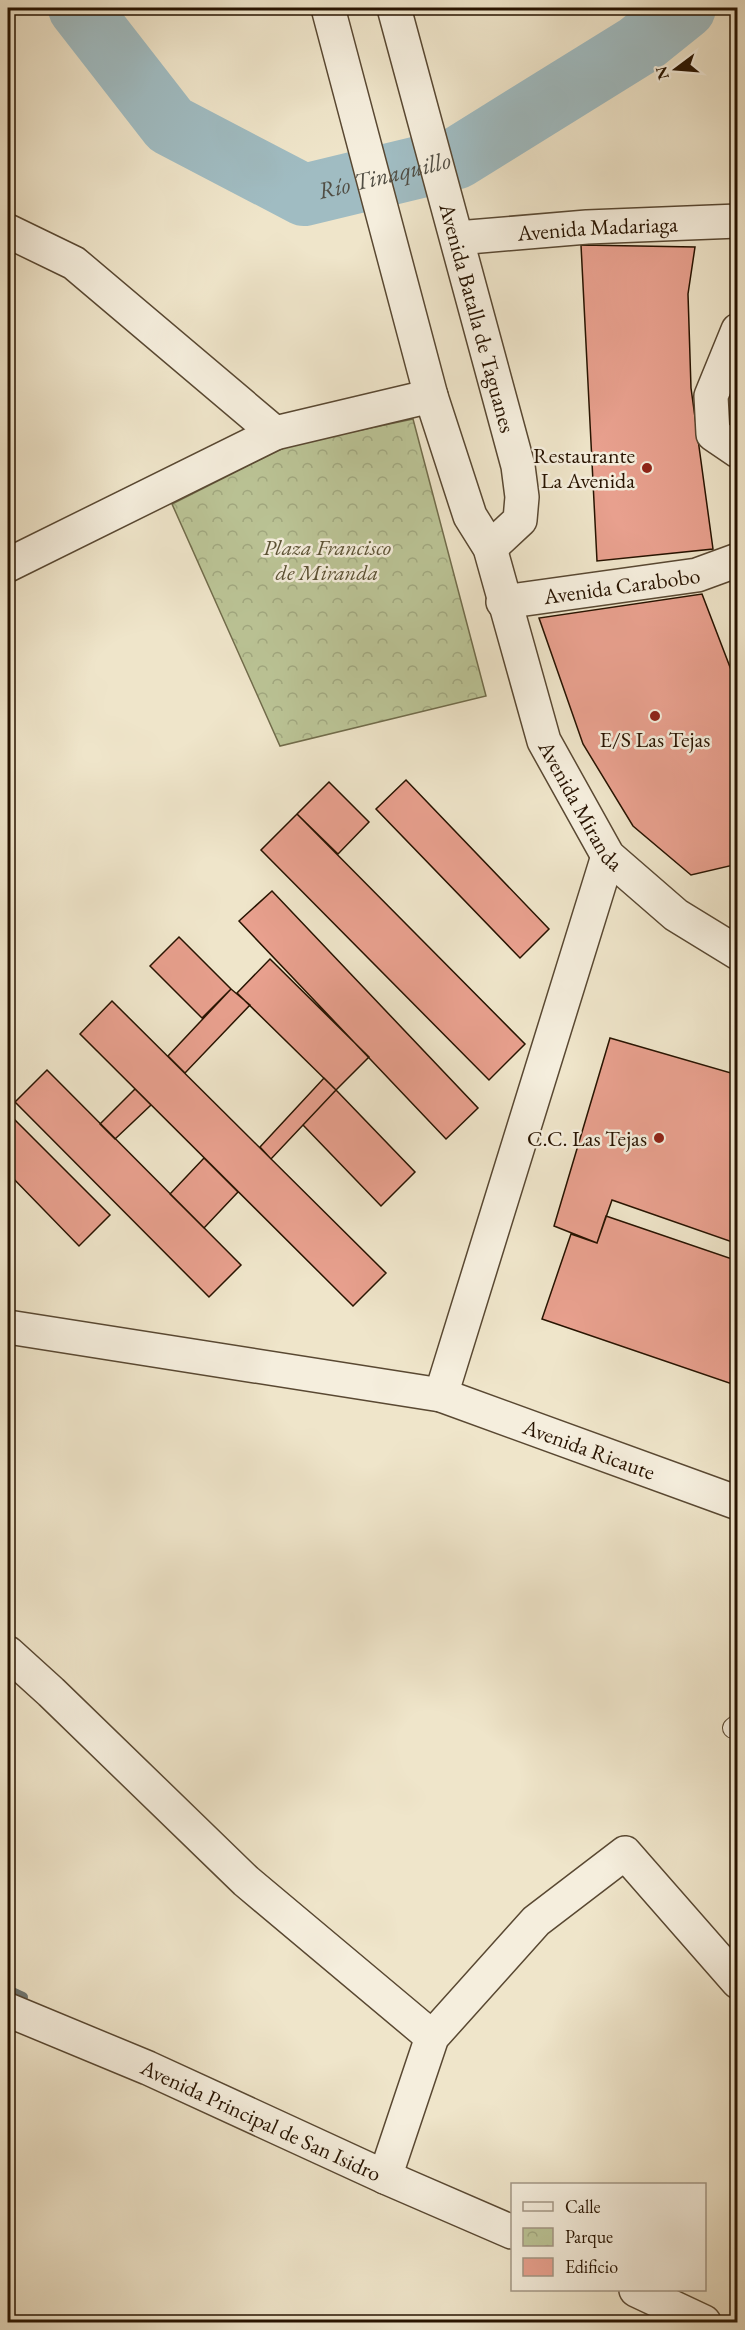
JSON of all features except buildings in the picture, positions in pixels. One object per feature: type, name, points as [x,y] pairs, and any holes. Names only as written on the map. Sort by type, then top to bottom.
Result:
[{"type":"street","points":[[328,8],[431,396],[470,516],[490,548],[503,602]]},
{"type":"street","name":"Avenida Batalla de Taguanes","points":[[394,8],[518,466],[522,497],[520,520],[490,548]]},
{"type":"street","name":"Avenida Madariaga","points":[[453,225],[587,227],[738,221]]},
{"type":"street","points":[[8,231],[74,263],[275,433]]},
{"type":"street","points":[[738,330],[711,396],[713,434],[738,452]]},
{"type":"street","points":[[8,565],[275,433],[431,396]]},
{"type":"street","name":"Avenida Carabobo","points":[[503,602],[698,575],[738,560]]},
{"type":"street","name":"Avenida Miranda","points":[[503,602],[544,741],[608,856],[676,915],[738,953]]},
{"type":"street","points":[[441,1395],[608,856]]},
{"type":"street","name":"Avenida Ricaute","points":[[8,1327],[441,1395],[738,1503]]},
{"type":"street","points":[[8,1653],[246,1881],[432,2037]]},
{"type":"street","points":[[385,2177],[432,2037],[536,1921],[625,1853],[738,1982]]},
{"type":"street","name":"Avenida Principal de San Isidro","points":[[8,2010],[148,2068],[385,2177],[511,2231]]},
{"type":"street","points":[[640,2291],[704,2322]]},
{"type":"green space","name":"Plaza Francisco de Miranda","points":[[413,419],[486,696],[280,746],[172,504],[289,445]]},
{"type":"waterway","name":"Río Tinaquillo","points":[[79,8],[170,125],[304,195],[457,158],[639,45],[685,8]]},
{"type":"waterway","points":[[8,1990],[23,1997]]},
{"type":"place","name":"Restaurante La Avenida","points":[[647,468]]},
{"type":"place","name":"E/S Las Tejas","points":[[655,716]]},
{"type":"place","name":"C.C. Las Tejas","points":[[659,1138]]}]
